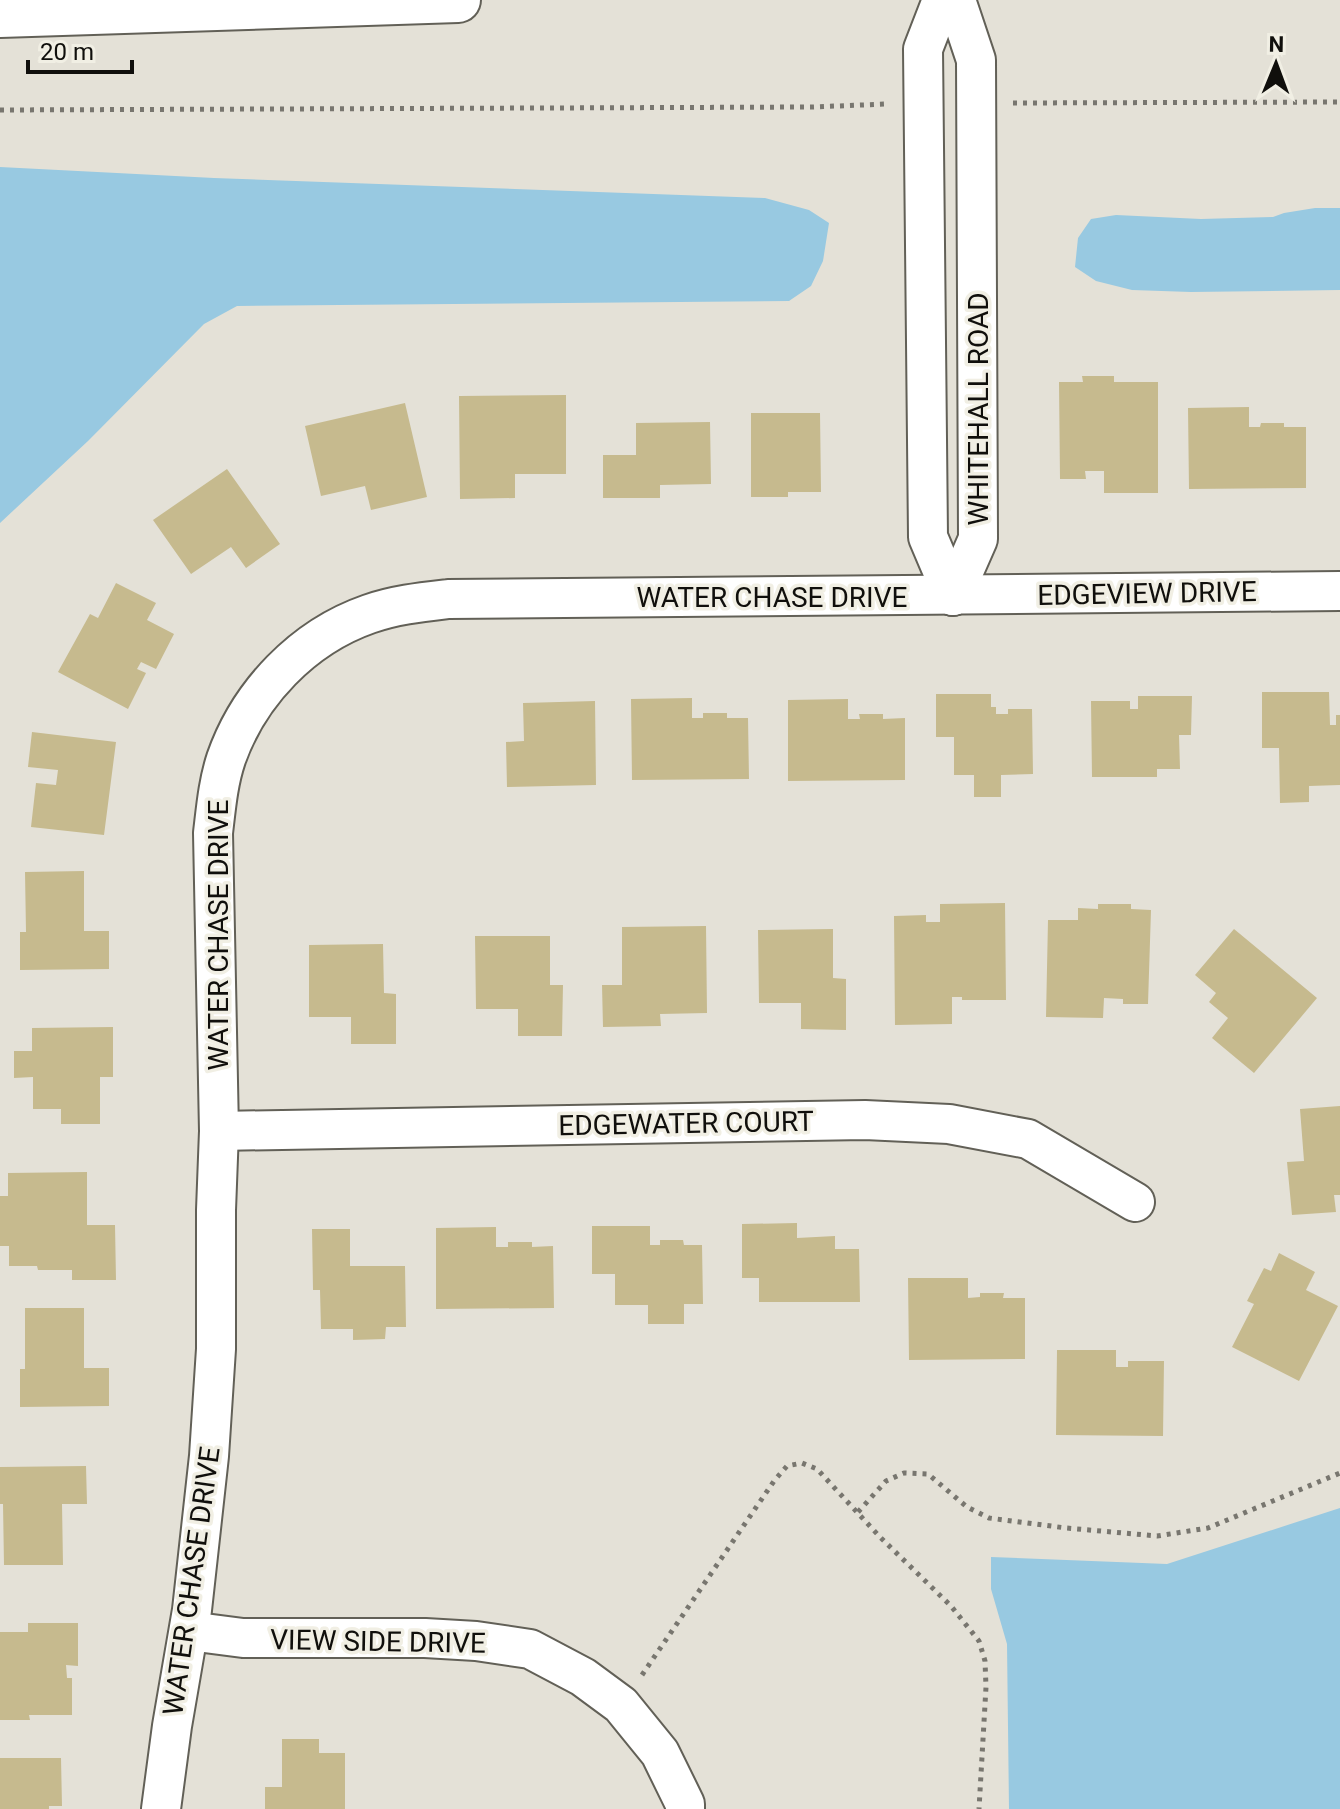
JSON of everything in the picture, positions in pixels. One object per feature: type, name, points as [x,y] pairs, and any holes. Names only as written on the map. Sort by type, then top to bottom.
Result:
[{"type":"main road","points":[[0,15],[458,0]]},
{"type":"street","name":"WHITEHALL ROAD","points":[[942,0],[923,49],[928,537],[953,596]]},
{"type":"street","name":"WHITEHALL ROAD","points":[[953,596],[978,539],[976,60],[956,0]]},
{"type":"street","name":"EDGEVIEW DRIVE","points":[[953,596],[1340,591]]},
{"type":"street","name":"WATER CHASE DRIVE","points":[[161,1809],[189,1631],[209,1456],[216,1349],[219,1131],[213,847],[217,795],[238,730],[255,701],[275,676],[338,628],[370,613],[415,603],[448,599],[953,596]]},
{"type":"street","name":"EDGEWATER COURT","points":[[219,1131],[865,1120],[949,1124],[1028,1139],[1135,1202]]},
{"type":"street","name":"VIEW SIDE DRIVE","points":[[189,1631],[243,1638],[425,1638],[530,1649],[583,1677],[621,1705],[660,1753],[685,1809]]},
{"type":"path","points":[[976,103],[1340,102]]},
{"type":"path","points":[[0,110],[812,107],[924,103]]},
{"type":"path","points":[[621,1705],[774,1481],[787,1466],[802,1463],[817,1469],[880,1537],[951,1606],[979,1641],[985,1661],[986,1687],[979,1809]]},
{"type":"path","points":[[858,1512],[886,1481],[904,1473],[928,1474],[967,1507],[989,1518],[1157,1536],[1208,1528],[1340,1473]]},
{"type":"water","points":[[0,167],[765,198],[809,210],[829,223],[823,261],[811,286],[789,301],[237,306],[204,324],[88,441],[0,523]]},
{"type":"water","points":[[1315,208],[1340,208],[1340,290],[1132,290],[1096,281],[1075,267],[1078,238],[1091,219],[1116,215],[1201,219],[1273,217]]},
{"type":"water","points":[[1340,1508],[1340,1809],[1009,1809],[1007,1644],[991,1589],[991,1557],[1167,1564]]},
{"type":"building","points":[[1082,376],[1114,376],[1114,382],[1158,382],[1158,493],[1104,493],[1104,471],[1085,471],[1086,479],[1060,479],[1059,382],[1083,382]]},
{"type":"building","points":[[566,395],[566,474],[515,474],[515,498],[460,499],[459,396]]},
{"type":"building","points":[[405,403],[427,497],[371,510],[365,486],[321,496],[305,426]]},
{"type":"building","points":[[1249,407],[1249,427],[1260,427],[1261,423],[1284,423],[1284,427],[1306,427],[1306,488],[1189,489],[1188,408]]},
{"type":"building","points":[[751,413],[820,413],[821,492],[788,492],[788,497],[751,497]]},
{"type":"building","points":[[710,422],[711,484],[660,485],[660,498],[603,498],[603,455],[636,455],[636,423]]},
{"type":"building","points":[[227,469],[280,544],[246,568],[231,547],[191,574],[153,520]]},
{"type":"building","points":[[116,583],[156,603],[147,620],[174,634],[156,669],[141,662],[137,669],[146,673],[128,709],[58,672],[90,614],[98,618]]},
{"type":"building","points":[[1262,692],[1329,692],[1330,725],[1336,725],[1336,715],[1340,715],[1340,785],[1309,786],[1309,802],[1280,803],[1279,748],[1262,748]]},
{"type":"building","points":[[936,694],[991,694],[991,707],[996,707],[996,714],[1008,714],[1008,709],[1032,709],[1033,774],[1001,775],[1001,797],[974,797],[974,775],[954,775],[954,737],[936,737]]},
{"type":"building","points":[[1138,696],[1192,696],[1191,735],[1179,735],[1180,769],[1157,769],[1157,777],[1092,777],[1091,701],[1130,701],[1130,709],[1138,709]]},
{"type":"building","points":[[692,698],[692,718],[703,718],[703,713],[727,713],[727,718],[748,718],[749,779],[632,780],[631,699]]},
{"type":"building","points":[[848,699],[848,719],[860,719],[859,714],[883,714],[883,719],[905,718],[905,780],[788,781],[788,700]]},
{"type":"building","points":[[595,701],[596,785],[507,787],[506,742],[524,741],[523,703]]},
{"type":"building","points":[[32,732],[116,742],[104,835],[31,827],[36,783],[56,785],[58,770],[28,767]]},
{"type":"building","points":[[84,871],[84,931],[109,931],[109,969],[20,970],[20,932],[26,932],[25,872]]},
{"type":"building","points":[[1005,903],[1006,1000],[962,1000],[962,997],[952,997],[952,1024],[895,1025],[894,916],[926,915],[926,922],[940,922],[940,904]]},
{"type":"building","points":[[1098,904],[1131,904],[1131,909],[1151,910],[1148,1004],[1123,1004],[1123,999],[1104,998],[1103,1018],[1046,1017],[1048,920],[1078,920],[1078,908],[1098,909]]},
{"type":"building","points":[[706,926],[707,1013],[660,1014],[661,1026],[603,1027],[602,985],[622,985],[622,927]]},
{"type":"building","points":[[833,929],[833,978],[846,979],[846,1030],[801,1029],[801,1003],[759,1003],[758,930]]},
{"type":"building","points":[[1234,929],[1317,998],[1254,1073],[1212,1038],[1228,1018],[1209,1002],[1216,993],[1195,975]]},
{"type":"building","points":[[475,936],[550,936],[550,985],[563,985],[562,1036],[518,1036],[518,1009],[476,1009]]},
{"type":"building","points":[[383,944],[384,993],[396,994],[396,1044],[351,1044],[351,1017],[309,1017],[309,945]]},
{"type":"building","points":[[113,1027],[113,1077],[100,1077],[100,1124],[61,1124],[61,1109],[33,1109],[33,1077],[14,1078],[14,1051],[32,1051],[32,1028]]},
{"type":"building","points":[[1340,1106],[1340,1195],[1334,1195],[1336,1212],[1292,1215],[1287,1162],[1304,1161],[1300,1109]]},
{"type":"building","points":[[87,1172],[87,1225],[115,1225],[116,1280],[72,1280],[72,1270],[9,1266],[9,1246],[0,1246],[0,1196],[8,1196],[8,1173]]},
{"type":"building","points":[[797,1223],[797,1238],[835,1236],[835,1249],[859,1249],[860,1302],[759,1302],[759,1278],[742,1278],[742,1224]]},
{"type":"building","points":[[592,1226],[650,1226],[650,1245],[660,1245],[660,1240],[683,1240],[684,1245],[702,1245],[703,1304],[684,1304],[684,1324],[648,1324],[648,1305],[615,1305],[615,1274],[592,1274]]},
{"type":"building","points":[[496,1227],[496,1247],[508,1247],[508,1242],[532,1242],[532,1247],[553,1246],[554,1308],[436,1309],[436,1228]]},
{"type":"building","points":[[312,1229],[350,1229],[350,1266],[405,1266],[406,1327],[386,1327],[385,1339],[353,1340],[353,1329],[321,1329],[320,1290],[313,1290]]},
{"type":"building","points":[[1279,1253],[1315,1272],[1306,1290],[1338,1306],[1299,1381],[1232,1347],[1254,1304],[1247,1301],[1264,1268],[1271,1271]]},
{"type":"building","points":[[908,1278],[968,1278],[968,1298],[980,1297],[980,1293],[1004,1293],[1003,1298],[1025,1298],[1025,1359],[909,1360]]},
{"type":"building","points":[[25,1308],[84,1308],[84,1368],[109,1368],[109,1406],[20,1407],[20,1369],[25,1369]]},
{"type":"building","points":[[1057,1350],[1116,1350],[1116,1367],[1128,1367],[1128,1361],[1164,1361],[1163,1436],[1056,1435]]},
{"type":"building","points":[[86,1466],[87,1504],[62,1504],[63,1565],[4,1565],[0,1467]]},
{"type":"building","points":[[28,1623],[78,1623],[78,1666],[66,1665],[67,1678],[72,1678],[72,1715],[29,1715],[30,1720],[0,1720],[0,1632],[28,1632]]},
{"type":"building","points":[[282,1739],[319,1739],[319,1753],[345,1753],[345,1809],[265,1809],[265,1787],[282,1787]]},
{"type":"building","points":[[0,1758],[61,1758],[62,1806],[0,1809]]}]
